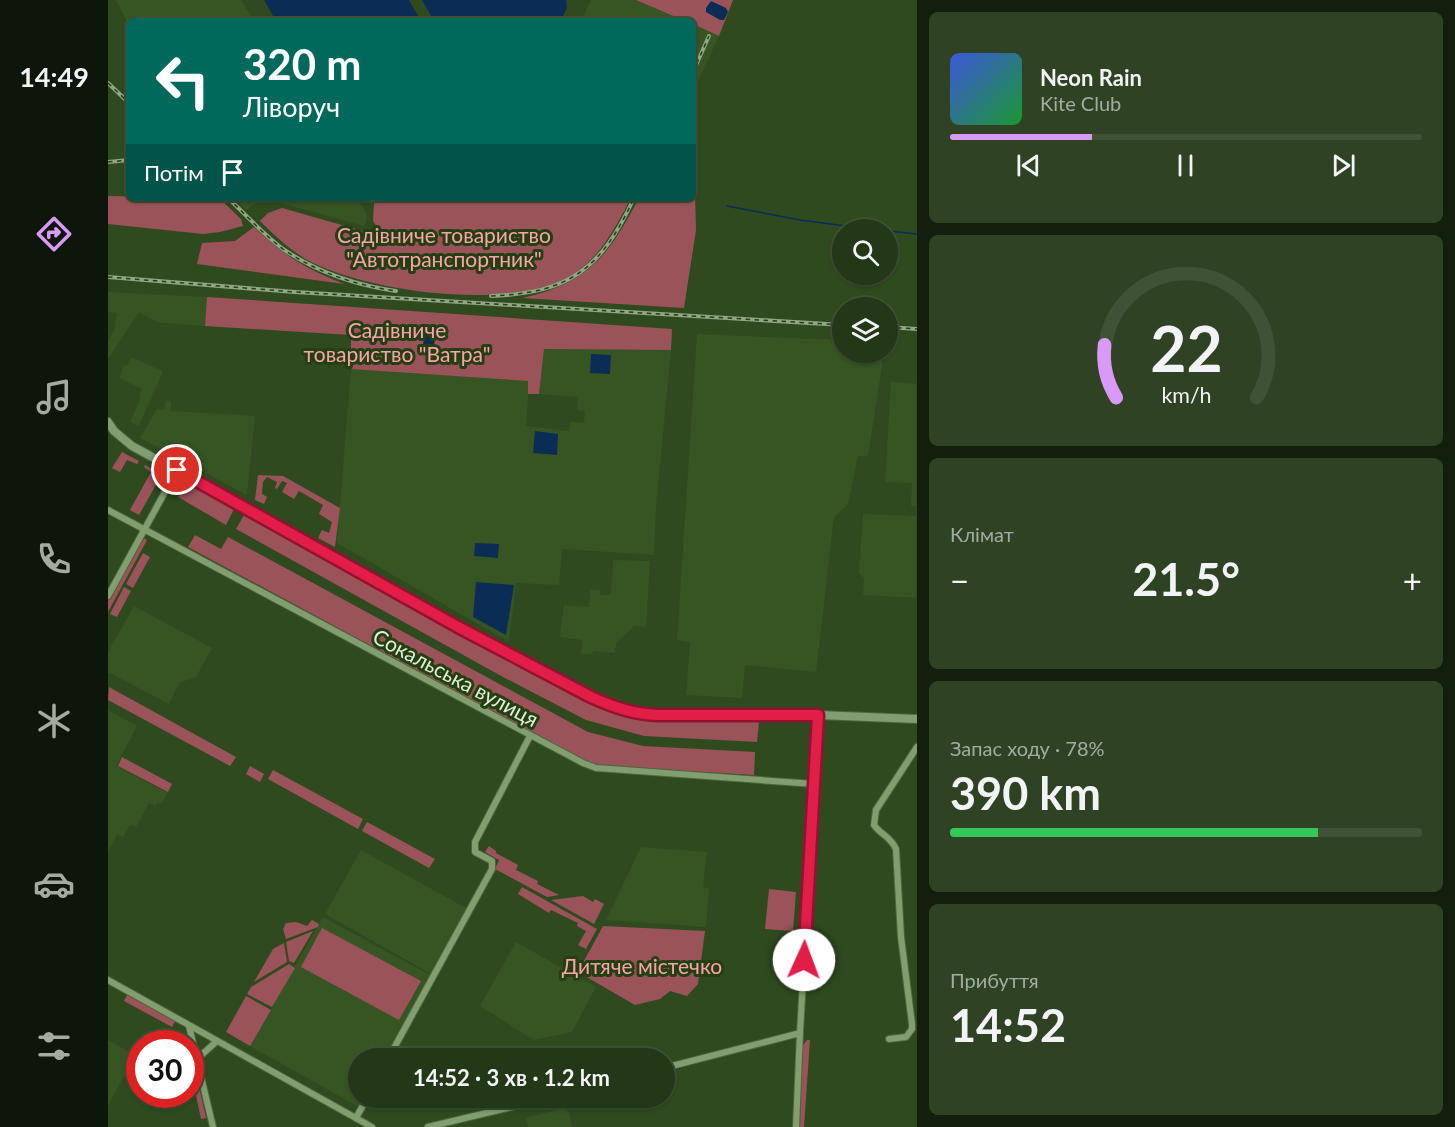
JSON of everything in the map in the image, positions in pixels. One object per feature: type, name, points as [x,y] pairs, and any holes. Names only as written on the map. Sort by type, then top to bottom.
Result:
[{"type":"street","points":[[108,423],[132,446],[458,627],[610,705],[637,714],[657,715],[818,715],[916,719]]},
{"type":"street","points":[[108,596],[177,470]]},
{"type":"street","name":"Сокальська вулиця","points":[[108,510],[596,768],[814,784]]},
{"type":"street","points":[[796,1127],[818,715]]},
{"type":"street","points":[[394,1048],[492,869],[492,861],[476,852],[475,842],[530,735]]},
{"type":"street","points":[[890,1039],[906,1037],[912,1029],[912,1024],[901,937],[896,849],[890,837],[878,831],[874,825],[876,810],[916,747]]},
{"type":"street","points":[[108,980],[372,1127]]},
{"type":"street","points":[[189,1026],[190,1030]]},
{"type":"street","points":[[675,1065],[800,1033]]},
{"type":"street","points":[[204,1053],[217,1041]]},
{"type":"street","points":[[204,1089],[213,1127]]},
{"type":"street","points":[[356,1118],[362,1108]]},
{"type":"street","points":[[428,1127],[507,1108]]},
{"type":"shaded area","points":[[116,0],[241,0],[252,18],[126,18],[126,20]]},
{"type":"shaded area","points":[[591,0],[636,0],[678,18],[582,18]]},
{"type":"shaded area","points":[[696,25],[719,36],[696,86]]},
{"type":"shaded area","points":[[237,201],[259,201],[246,210]]},
{"type":"shaded area","points":[[274,201],[359,201],[366,213],[367,220],[364,226]]},
{"type":"shaded area","points":[[108,292],[207,297],[205,326],[157,322],[139,312],[108,359],[108,340],[115,329],[117,313],[108,312]]},
{"type":"shaded area","points":[[697,334],[832,340],[832,363],[882,363],[868,456],[858,456],[848,504],[834,517],[816,672],[745,665],[742,698],[686,695],[690,642],[677,640]]},
{"type":"shaded area","points":[[544,349],[671,350],[656,507],[654,555],[562,549],[559,585],[516,583],[509,642],[337,543],[351,369],[529,381],[526,426],[569,431],[570,422],[584,423],[585,411],[577,410],[578,397],[539,394]]},
{"type":"shaded area","points":[[131,357],[163,371],[139,426],[130,422],[142,389],[119,378],[124,365],[127,366]]},
{"type":"shaded area","points":[[891,382],[916,384],[916,506],[911,506],[912,483],[885,482]]},
{"type":"shaded area","points":[[166,401],[171,402],[171,411],[255,416],[247,495],[140,438],[157,409],[164,410]]},
{"type":"shaded area","points":[[863,514],[916,516],[916,598],[863,595],[864,578],[859,573]]},
{"type":"shaded area","points":[[613,560],[650,561],[646,627],[634,626],[616,643],[615,653],[594,651],[591,654],[581,654],[582,640],[560,637],[564,605],[589,607],[590,589],[600,590],[600,595],[611,595]]},
{"type":"shaded area","points":[[134,606],[212,648],[196,677],[179,683],[169,704],[108,672],[108,652]]},
{"type":"shaded area","points":[[108,710],[137,726],[116,766],[168,793],[161,804],[157,803],[156,806],[149,803],[136,827],[130,825],[123,837],[117,835],[108,852]]},
{"type":"shaded area","points":[[641,847],[707,852],[703,887],[709,888],[706,927],[606,920]]},
{"type":"shaded area","points":[[361,850],[466,908],[431,974],[325,914]]},
{"type":"shaded area","points":[[323,917],[430,975],[391,1048],[348,1048],[348,1101],[250,1046]]},
{"type":"shaded area","points":[[516,942],[596,987],[572,1032],[534,1040],[480,1006]]},
{"type":"shaded area","points":[[108,1040],[126,1050],[126,1072],[108,1106]]},
{"type":"shaded area","points":[[564,1108],[569,1113],[572,1127],[528,1127],[526,1118]]},
{"type":"green space","points":[[636,0],[733,0],[719,36],[696,25],[696,18],[678,18]]},
{"type":"green space","points":[[108,196],[126,196],[126,201],[222,201],[241,219],[243,226],[203,234],[108,224]]},
{"type":"green space","name":"Садівниче товариство \"Автотранспортник\"","points":[[377,201],[629,202],[601,248],[578,271],[553,284],[521,292],[485,295],[409,290],[340,274],[313,263],[299,254],[260,221],[268,213],[282,208],[384,237],[373,221],[374,203]]},
{"type":"green space","points":[[637,201],[695,201],[696,230],[684,308],[522,298],[545,292],[580,275],[606,251]]},
{"type":"green space","name":"Садівниче товариство \"Автотранспортник\"","points":[[254,227],[296,260],[344,284],[197,264],[202,243],[235,241]]},
{"type":"green space","name":"Садівниче товариство \"Ватра\"","points":[[207,297],[672,329],[671,350],[544,349],[539,394],[528,394],[528,381],[351,369],[351,335],[205,326]]},
{"type":"green space","points":[[122,452],[139,461],[137,464],[127,460],[120,472],[112,468]]},
{"type":"green space","points":[[145,465],[162,474],[139,515],[130,510],[151,472],[144,467]]},
{"type":"green space","points":[[258,475],[283,476],[340,508],[335,547],[318,538],[322,530],[329,533],[332,522],[319,514],[323,505],[299,491],[294,499],[282,492],[287,483],[282,481],[277,489],[275,488],[277,482],[267,477],[263,482],[262,494],[267,497],[264,504],[255,500]]},
{"type":"green space","points":[[187,483],[234,509],[226,525],[178,497]]},
{"type":"green space","points":[[244,515],[594,703],[642,718],[759,722],[757,742],[644,736],[586,720],[503,677],[236,529]]},
{"type":"green space","points":[[195,535],[221,549],[228,537],[588,732],[643,746],[755,752],[754,775],[601,766],[581,759],[188,547]]},
{"type":"green space","points":[[142,537],[147,540],[108,612],[108,601]]},
{"type":"green space","points":[[143,553],[150,557],[133,588],[126,584]]},
{"type":"green space","points":[[124,587],[131,591],[117,617],[110,614]]},
{"type":"green space","points":[[109,687],[236,757],[230,766],[108,700]]},
{"type":"green space","points":[[122,757],[172,784],[168,792],[118,766]]},
{"type":"green space","points":[[250,766],[264,774],[260,782],[246,774]]},
{"type":"green space","points":[[273,770],[363,819],[358,829],[268,779]]},
{"type":"green space","points":[[367,822],[435,859],[429,868],[362,831]]},
{"type":"green space","points":[[489,846],[496,853],[518,865],[516,870],[559,895],[547,897],[495,869],[499,860],[485,852]]},
{"type":"green space","points":[[522,887],[597,929],[586,949],[578,945],[586,931],[577,926],[578,923],[551,910],[549,913],[518,894]]},
{"type":"green space","points":[[769,889],[796,892],[793,931],[765,929]]},
{"type":"green space","points":[[583,896],[593,902],[595,899],[604,904],[594,924],[551,900]]},
{"type":"green space","points":[[312,920],[319,924],[318,927],[286,939],[283,929],[286,923],[296,922],[307,926]]},
{"type":"green space","name":"Дитяче містечко","points":[[603,926],[705,931],[698,984],[687,996],[670,991],[660,999],[635,1005],[578,972]]},
{"type":"green space","points":[[322,928],[421,981],[399,1020],[301,967]]},
{"type":"green space","points":[[313,931],[294,963],[289,961],[286,942]]},
{"type":"green space","points":[[284,943],[287,962],[254,982],[273,949]]},
{"type":"green space","points":[[289,964],[295,968],[272,1007],[247,994],[251,987]]},
{"type":"green space","points":[[127,995],[175,1021],[172,1027],[124,1001]]},
{"type":"green space","points":[[246,996],[271,1010],[250,1046],[226,1032]]},
{"type":"green space","points":[[807,1040],[810,1040],[804,1127],[800,1127],[802,1047]]},
{"type":"green space","points":[[199,1108],[204,1108],[206,1118],[201,1119]]},
{"type":"water","points":[[264,0],[409,0],[419,18],[274,18]]},
{"type":"water","points":[[422,0],[566,0],[567,7],[562,18],[432,18]]},
{"type":"water","points":[[711,1],[726,8],[728,12],[724,20],[706,12]]},
{"type":"water","points":[[425,325],[436,325],[434,347],[423,346]]},
{"type":"water","points":[[591,354],[611,355],[610,374],[590,373]]},
{"type":"water","points":[[535,431],[558,434],[557,455],[533,453]]},
{"type":"water","points":[[475,543],[499,544],[498,558],[474,556]]},
{"type":"water","points":[[476,582],[514,585],[506,635],[473,617]]},
{"type":"waterway","points":[[727,206],[832,224]]},
{"type":"waterway","points":[[898,232],[917,234]]},
{"type":"railway","points":[[696,65],[709,36]]},
{"type":"railway","points":[[108,83],[126,100]]},
{"type":"railway","points":[[108,162],[126,160]]},
{"type":"railway","points":[[231,201],[268,237],[310,265],[337,277],[396,291]]},
{"type":"railway","points":[[491,296],[542,289],[580,272],[609,243],[632,201]]},
{"type":"railway","points":[[108,277],[295,292],[832,324]]},
{"type":"railway","points":[[898,328],[917,329]]},
{"type":"route","points":[[177,470],[458,627],[610,705],[637,714],[657,715],[818,715],[804,960]]}]
